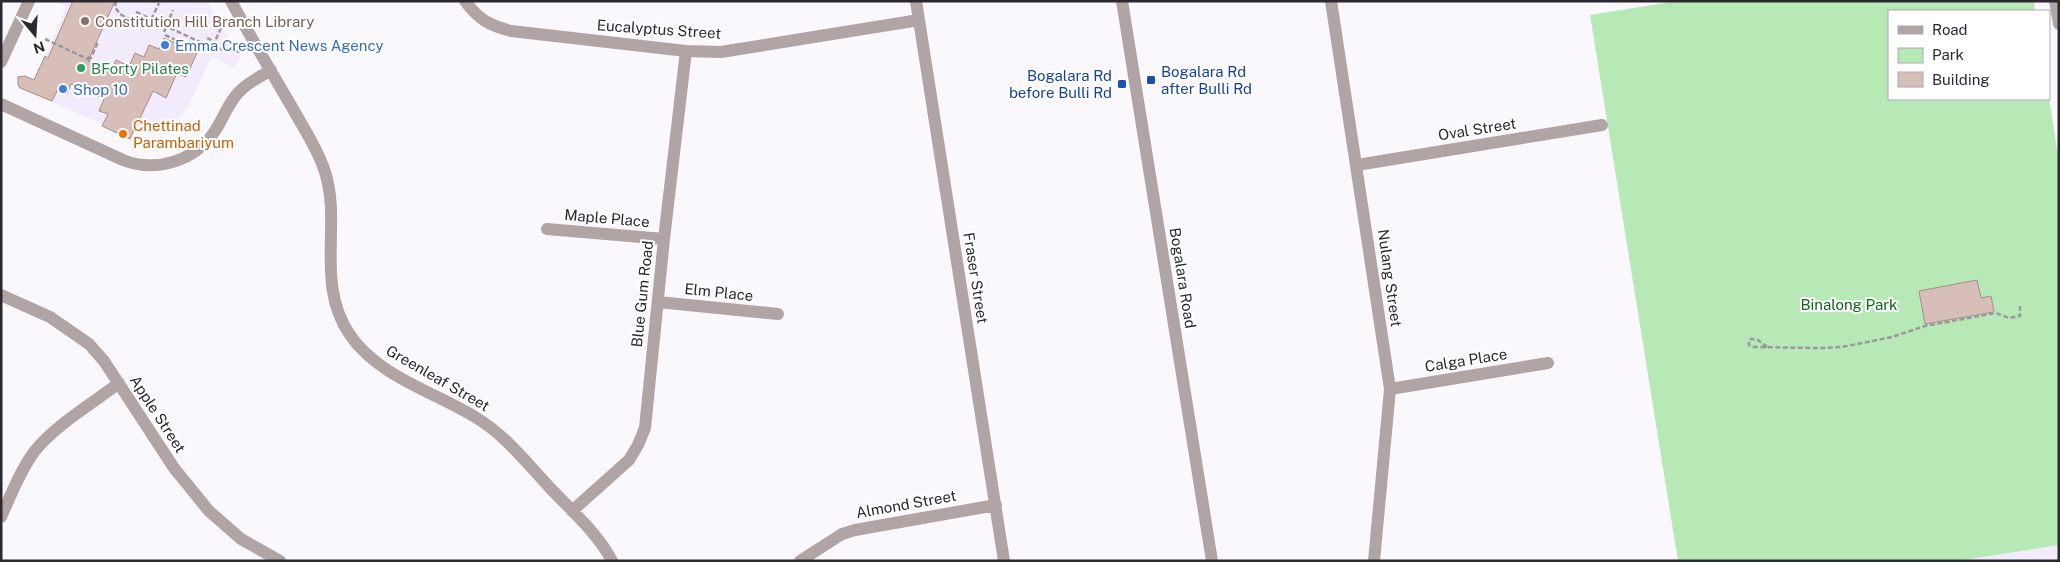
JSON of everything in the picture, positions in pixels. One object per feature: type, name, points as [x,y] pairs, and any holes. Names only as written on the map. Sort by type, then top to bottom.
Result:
[{"type":"street","points":[[1,62],[29,1]]},
{"type":"street","name":"Greenleaf Street","points":[[231,1],[314,145],[325,171],[330,199],[332,288],[335,305],[350,335],[361,348],[387,369],[490,427],[572,511],[605,549],[612,561]]},
{"type":"street","name":"Eucalyptus Street","points":[[465,1],[476,16],[492,26],[511,32],[686,51],[721,52],[919,20]]},
{"type":"street","name":"Fraser Street","points":[[916,1],[1004,561]]},
{"type":"street","name":"Bogalara Road","points":[[1122,1],[1212,561]]},
{"type":"street","name":"Nulang Street","points":[[1331,1],[1390,389],[1374,561]]},
{"type":"street","points":[[2055,1],[2059,24]]},
{"type":"street","name":"Blue Gum Road","points":[[572,511],[628,460],[638,445],[645,428],[664,239],[686,51]]},
{"type":"street","points":[[1,104],[128,162],[155,166],[178,160],[198,149],[216,130],[237,94],[246,85],[271,70]]},
{"type":"street","name":"Oval Street","points":[[1357,164],[1602,125]]},
{"type":"street","name":"Maple Place","points":[[546,229],[664,239]]},
{"type":"street","name":"Apple Street","points":[[1,295],[50,317],[89,344],[104,360],[174,468],[209,511],[241,539],[280,561]]},
{"type":"street","name":"Elm Place","points":[[658,302],[778,314]]},
{"type":"street","name":"Calga Place","points":[[1390,389],[1548,363]]},
{"type":"street","points":[[1,517],[26,465],[35,451],[48,437],[119,383]]},
{"type":"street","name":"Almond Street","points":[[800,561],[842,534],[854,530],[996,505]]},
{"type":"path","points":[[116,1],[115,6],[120,14],[146,26],[159,3]]},
{"type":"path","points":[[164,32],[173,10]]},
{"type":"path","points":[[136,12],[204,44]]},
{"type":"path","points":[[212,48],[224,21]]},
{"type":"path","points":[[165,35],[186,45],[242,52]]},
{"type":"path","points":[[207,38],[215,42]]},
{"type":"path","points":[[45,39],[92,61]]},
{"type":"path","points":[[88,58],[91,58],[97,44],[99,45]]},
{"type":"path","points":[[1767,347],[1754,338],[1749,340],[1749,345],[1753,347],[1820,348],[1860,344],[1892,337],[1925,326],[1996,313],[2009,318],[2020,316],[2020,306]]},
{"type":"shaded area","points":[[57,1],[207,1],[240,57],[237,65],[234,67],[211,57],[189,106],[180,117],[172,124],[159,128],[147,129],[137,126],[131,137],[20,88],[35,80],[66,7]]},
{"type":"shaded area","points":[[2059,545],[2059,561],[1957,561]]},
{"type":"green space","name":"Binalong Park","points":[[1677,1],[2034,1],[2035,10],[1888,10],[1888,100],[2049,100],[2059,162],[2059,545],[1957,561],[1678,561],[1590,15]]},
{"type":"building","points":[[73,1],[115,1],[88,61],[111,71],[116,60],[129,66],[135,53],[144,57],[149,45],[159,49],[164,38],[197,53],[186,77],[177,73],[166,98],[153,91],[130,139],[102,126],[108,114],[99,111],[104,99],[71,84],[67,94],[58,89],[52,101],[20,88],[18,85],[18,77],[25,76],[34,80],[45,56],[48,58]]},
{"type":"building","points":[[1977,280],[1981,298],[1991,296],[1994,312],[1925,324],[1919,291]]},
{"type":"place","name":"Constitution Hill Branch Library","points":[[85,21]]},
{"type":"place","name":"Emma Crescent News Agency","points":[[165,45]]},
{"type":"place","name":"BForty Pilates","points":[[81,68]]},
{"type":"place","name":"Bogalara Rd after Bulli Rd","points":[[1151,80]]},
{"type":"place","name":"Bogalara Rd before Bulli Rd","points":[[1122,84]]},
{"type":"place","name":"Shop 10","points":[[63,89]]},
{"type":"place","name":"Chettinad Parambariyum","points":[[123,134]]}]
